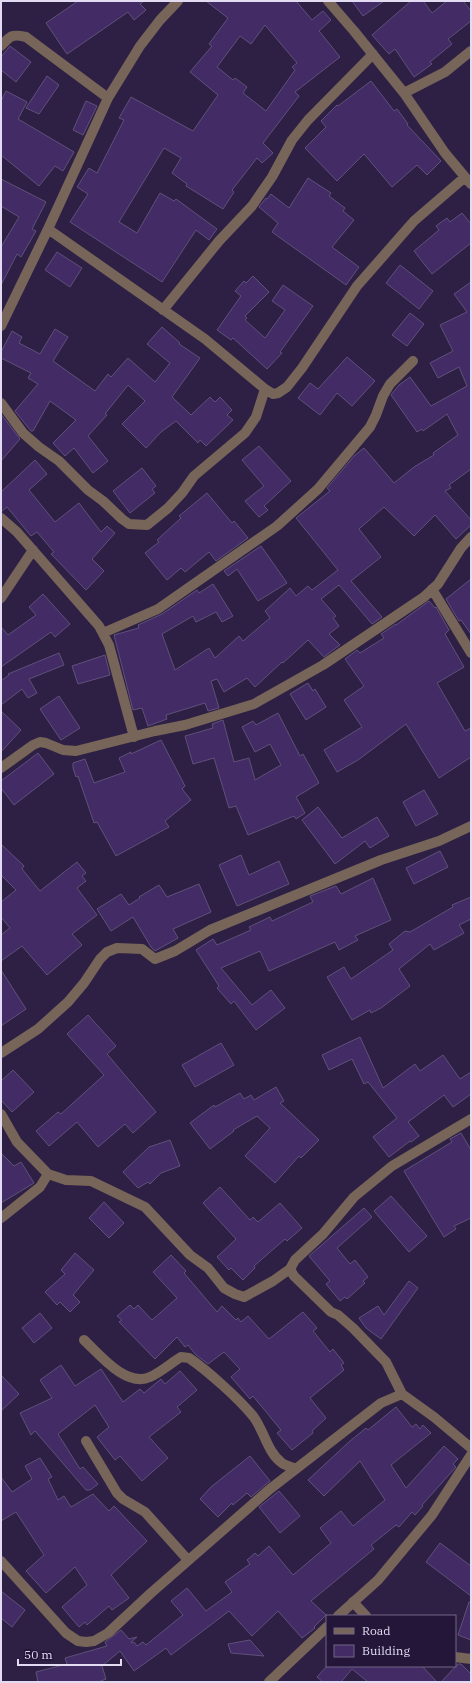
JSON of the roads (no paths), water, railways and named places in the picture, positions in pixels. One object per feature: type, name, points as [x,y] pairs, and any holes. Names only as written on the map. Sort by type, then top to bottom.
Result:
[{"type":"street","points":[[1,326],[48,229],[108,98],[140,46],[160,20],[178,1]]},
{"type":"street","points":[[48,229],[205,339],[265,389],[273,394],[287,387],[302,368],[357,286],[414,221],[468,180],[445,153],[404,93],[328,1]]},
{"type":"street","points":[[1,46],[10,37],[16,35],[26,37],[108,98]]},
{"type":"street","points":[[404,93],[445,72],[471,52]]},
{"type":"street","points":[[164,310],[219,241],[252,206],[272,177],[292,140],[308,120],[373,54]]},
{"type":"street","points":[[103,633],[158,609],[277,526],[318,489],[370,426],[390,384],[413,361]]},
{"type":"street","points":[[1,403],[23,433],[39,447],[59,460],[88,490],[103,501],[122,519],[129,524],[147,525],[168,508],[194,476],[245,433],[256,417],[265,389]]},
{"type":"street","points":[[1,518],[33,550],[99,626],[109,645],[116,666],[134,737]]},
{"type":"street","points":[[1,768],[33,745],[40,742],[62,750],[76,752],[185,725],[254,704],[323,665],[424,597],[438,584],[461,548],[471,537]]},
{"type":"street","points":[[1,598],[33,550]]},
{"type":"street","points":[[432,589],[471,653]]},
{"type":"street","points":[[1,1053],[38,1029],[68,1002],[84,984],[100,959],[107,952],[117,948],[142,949],[155,959],[175,951],[210,930],[381,860],[440,841],[471,826]]},
{"type":"street","points":[[1,1114],[18,1142],[48,1174],[66,1180],[91,1181],[145,1207],[190,1255],[208,1268],[224,1288],[244,1297],[273,1281],[290,1269],[295,1260],[323,1234],[359,1192],[392,1166],[471,1119]]},
{"type":"street","points":[[1,1218],[40,1187],[48,1174]]},
{"type":"street","points":[[290,1269],[294,1276],[331,1312],[338,1315],[353,1328],[386,1362],[402,1394],[434,1417],[471,1448]]},
{"type":"street","points":[[84,1340],[113,1368],[126,1376],[140,1380],[150,1378],[181,1357],[189,1358],[243,1405],[257,1423],[270,1449],[277,1459],[283,1464],[296,1469]]},
{"type":"street","points":[[1,1561],[66,1633],[78,1641],[94,1641],[108,1633],[188,1560],[270,1489],[381,1403],[402,1394]]},
{"type":"street","points":[[86,1441],[117,1493],[123,1499],[145,1512],[188,1560]]},
{"type":"street","points":[[339,1615],[378,1580],[432,1515],[471,1455]]},
{"type":"street","points":[[353,1602],[365,1615]]},
{"type":"street","points":[[269,1682],[326,1628]]},
{"type":"street","points":[[456,1658],[471,1659]]}]
